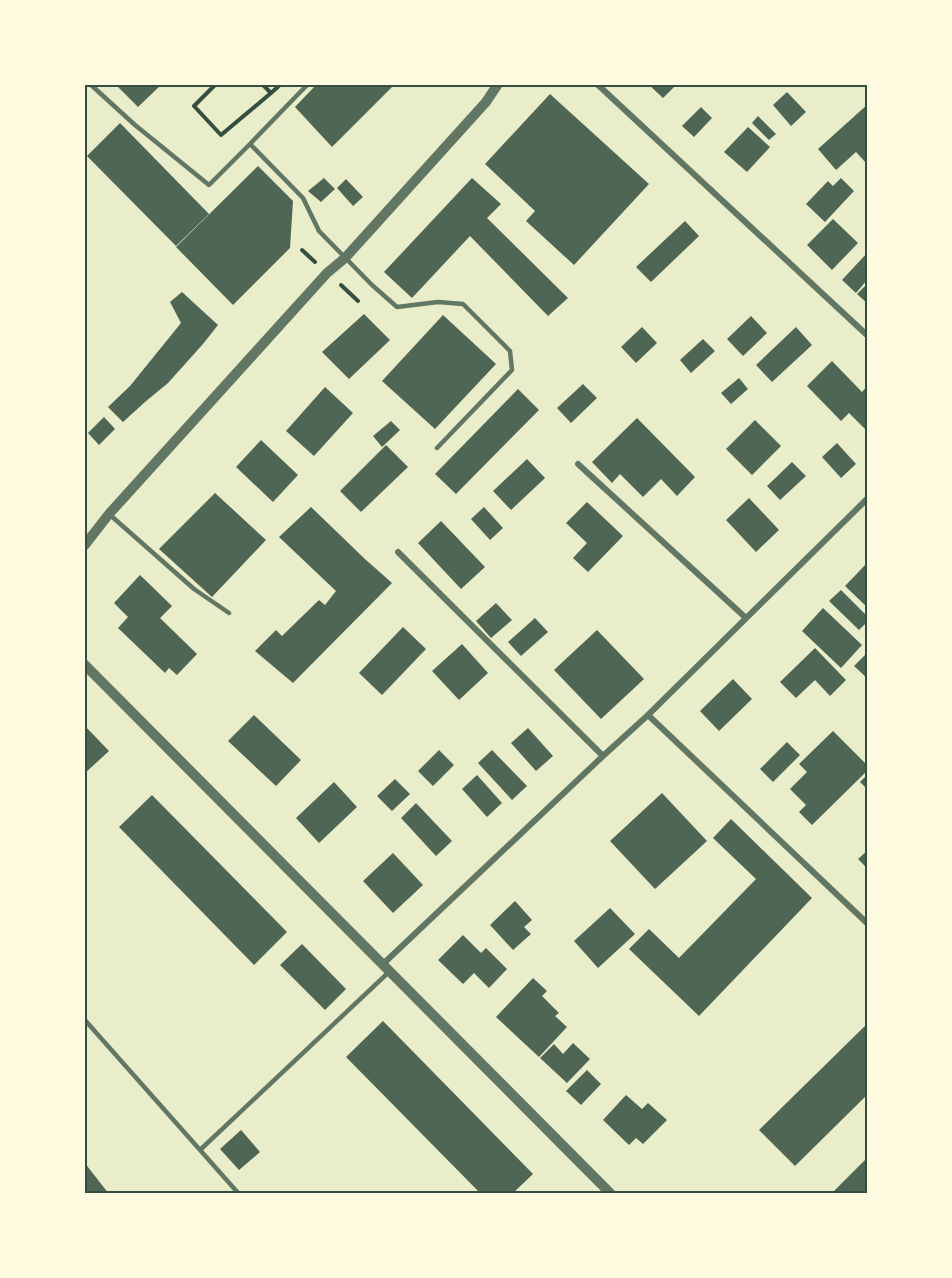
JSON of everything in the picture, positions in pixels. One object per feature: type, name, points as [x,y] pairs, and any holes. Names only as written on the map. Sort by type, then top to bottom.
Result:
[{"type":"street","points":[[84,546],[109,514],[327,273],[345,258],[486,102],[498,84]]},
{"type":"street","points":[[597,84],[868,336]]},
{"type":"street","points":[[578,464],[746,618]]},
{"type":"street","points":[[386,968],[868,498]]},
{"type":"street","points":[[398,552],[603,756]]},
{"type":"street","points":[[84,664],[611,1194]]},
{"type":"street","points":[[648,715],[868,924]]},
{"type":"lane","points":[[90,84],[135,125],[209,185],[308,84]]},
{"type":"lane","points":[[250,144],[303,198],[319,231],[397,307],[438,302],[463,304],[510,351],[512,370],[438,448]]},
{"type":"lane","points":[[109,514],[194,589],[229,613]]},
{"type":"lane","points":[[200,1150],[386,968]]},
{"type":"lane","points":[[84,1019],[239,1194]]},
{"type":"path","points":[[216,84],[194,106],[221,135],[281,84]]},
{"type":"path","points":[[262,84],[271,93]]},
{"type":"building","points":[[115,84],[162,84],[138,107]]},
{"type":"building","points":[[317,84],[395,84],[332,147],[295,107]]},
{"type":"building","points":[[648,84],[677,84],[663,98]]},
{"type":"building","points":[[787,92],[806,112],[791,126],[773,105]]},
{"type":"building","points":[[550,94],[649,184],[574,265],[526,221],[535,211],[485,164]]},
{"type":"building","points":[[868,104],[868,162],[866,163],[856,152],[836,170],[818,149]]},
{"type":"building","points":[[701,107],[712,118],[694,137],[682,126]]},
{"type":"building","points":[[758,116],[776,134],[769,140],[752,123]]},
{"type":"building","points":[[120,123],[209,214],[176,246],[87,156]]},
{"type":"building","points":[[748,127],[770,147],[747,172],[724,152]]},
{"type":"building","points":[[258,166],[293,201],[290,248],[233,305],[176,247]]},
{"type":"building","points":[[324,178],[335,189],[321,202],[308,191]]},
{"type":"building","points":[[472,178],[501,204],[487,218],[568,298],[548,316],[470,236],[412,298],[384,272]]},
{"type":"building","points":[[841,178],[854,191],[825,222],[806,204],[828,181],[833,186]]},
{"type":"building","points":[[346,179],[363,197],[353,206],[337,188]]},
{"type":"building","points":[[833,219],[858,243],[832,270],[807,245]]},
{"type":"building","points":[[685,221],[699,236],[651,282],[636,267]]},
{"type":"building","points":[[868,252],[868,279],[856,293],[842,280]]},
{"type":"building","points":[[868,283],[868,304],[857,294]]},
{"type":"building","points":[[182,292],[218,325],[168,383],[123,422],[108,407],[130,386],[181,323],[170,302]]},
{"type":"building","points":[[364,314],[390,340],[349,379],[322,352]]},
{"type":"building","points":[[443,315],[496,364],[435,429],[382,381]]},
{"type":"building","points":[[751,316],[767,333],[743,356],[727,339]]},
{"type":"building","points":[[642,327],[657,343],[636,363],[621,347]]},
{"type":"building","points":[[796,327],[812,345],[772,382],[756,365]]},
{"type":"building","points":[[703,339],[715,351],[691,373],[680,360]]},
{"type":"building","points":[[832,361],[862,392],[868,385],[868,432],[849,413],[841,421],[807,386]]},
{"type":"building","points":[[739,378],[748,389],[731,404],[721,393]]},
{"type":"building","points":[[583,384],[597,398],[571,423],[557,408]]},
{"type":"building","points":[[325,387],[353,413],[314,456],[286,431]]},
{"type":"building","points":[[518,389],[539,410],[456,494],[435,474]]},
{"type":"building","points":[[104,417],[115,429],[99,445],[88,433]]},
{"type":"building","points":[[637,418],[695,477],[677,496],[661,479],[643,497],[620,474],[612,483],[592,462]]},
{"type":"building","points":[[755,420],[781,446],[752,475],[726,449]]},
{"type":"building","points":[[391,421],[400,430],[382,447],[373,436]]},
{"type":"building","points":[[261,440],[298,475],[273,502],[236,467]]},
{"type":"building","points":[[837,443],[856,464],[841,478],[822,457]]},
{"type":"building","points":[[386,445],[408,467],[361,512],[340,491]]},
{"type":"building","points":[[527,459],[545,478],[511,510],[493,491]]},
{"type":"building","points":[[792,462],[806,476],[780,500],[767,486]]},
{"type":"building","points":[[215,493],[266,540],[212,597],[159,549]]},
{"type":"building","points":[[749,498],[779,530],[756,552],[726,520]]},
{"type":"building","points":[[587,502],[623,536],[588,572],[573,558],[587,543],[566,523]]},
{"type":"building","points":[[311,507],[392,583],[293,683],[255,651],[276,630],[282,636],[319,600],[325,605],[336,591],[279,537]]},
{"type":"building","points":[[484,507],[503,528],[490,540],[471,519]]},
{"type":"building","points":[[441,521],[485,567],[461,589],[418,543]]},
{"type":"building","points":[[868,562],[868,608],[845,586]]},
{"type":"building","points":[[140,575],[172,606],[160,618],[197,654],[177,675],[169,668],[165,673],[118,628],[128,617],[114,603]]},
{"type":"building","points":[[841,590],[868,617],[868,621],[859,630],[829,601]]},
{"type":"building","points":[[496,603],[512,620],[491,638],[476,621]]},
{"type":"building","points":[[823,608],[862,645],[841,668],[802,631]]},
{"type":"building","points":[[535,618],[548,632],[521,656],[508,642]]},
{"type":"building","points":[[403,627],[426,649],[382,695],[359,673]]},
{"type":"building","points":[[597,630],[644,679],[601,719],[554,670]]},
{"type":"building","points":[[462,644],[488,673],[459,700],[432,671]]},
{"type":"building","points":[[815,648],[846,680],[830,696],[815,680],[796,698],[780,682]]},
{"type":"building","points":[[866,654],[868,656],[868,679],[854,666]]},
{"type":"building","points":[[733,679],[752,699],[719,731],[700,711]]},
{"type":"building","points":[[254,715],[301,760],[276,786],[228,741]]},
{"type":"building","points":[[84,725],[109,751],[84,774]]},
{"type":"building","points":[[528,728],[553,756],[536,771],[511,743]]},
{"type":"building","points":[[833,731],[868,766],[868,770],[812,825],[799,812],[806,805],[790,789],[807,772],[799,764]]},
{"type":"building","points":[[787,742],[800,755],[773,782],[760,769]]},
{"type":"building","points":[[439,750],[454,765],[433,786],[418,771]]},
{"type":"building","points":[[492,750],[527,786],[512,800],[478,763]]},
{"type":"building","points":[[868,774],[868,790],[860,782]]},
{"type":"building","points":[[477,775],[502,803],[487,817],[462,789]]},
{"type":"building","points":[[395,779],[410,794],[392,811],[377,796]]},
{"type":"building","points":[[334,782],[357,807],[319,843],[296,818]]},
{"type":"building","points":[[662,793],[707,841],[655,889],[610,841]]},
{"type":"building","points":[[152,795],[287,932],[254,965],[119,827]]},
{"type":"building","points":[[416,803],[452,841],[436,856],[401,818]]},
{"type":"building","points":[[731,819],[812,898],[699,1016],[629,949],[649,929],[679,958],[756,879],[713,838]]},
{"type":"building","points":[[868,850],[868,869],[858,859]]},
{"type":"building","points":[[393,853],[423,885],[393,913],[363,881]]},
{"type":"building","points":[[515,901],[532,920],[524,927],[531,934],[513,950],[490,925]]},
{"type":"building","points":[[610,908],[635,934],[598,968],[574,941]]},
{"type":"building","points":[[463,935],[481,953],[486,948],[507,969],[489,988],[474,973],[463,984],[438,960]]},
{"type":"building","points":[[302,944],[346,989],[325,1010],[280,965]]},
{"type":"building","points":[[533,978],[547,991],[542,996],[559,1013],[555,1016],[567,1027],[539,1057],[496,1017]]},
{"type":"building","points":[[383,1021],[533,1174],[512,1194],[481,1194],[346,1057]]},
{"type":"building","points":[[868,1023],[868,1094],[795,1166],[759,1130]]},
{"type":"building","points":[[573,1043],[590,1059],[567,1083],[540,1058],[554,1044],[563,1054]]},
{"type":"building","points":[[587,1070],[601,1084],[581,1105],[566,1091]]},
{"type":"building","points":[[626,1095],[642,1109],[648,1103],[667,1120],[643,1144],[636,1138],[629,1145],[603,1120]]},
{"type":"building","points":[[241,1130],[260,1152],[239,1170],[220,1149]]},
{"type":"building","points":[[868,1157],[868,1193],[831,1194]]},
{"type":"building","points":[[84,1162],[109,1194],[84,1194]]}]
